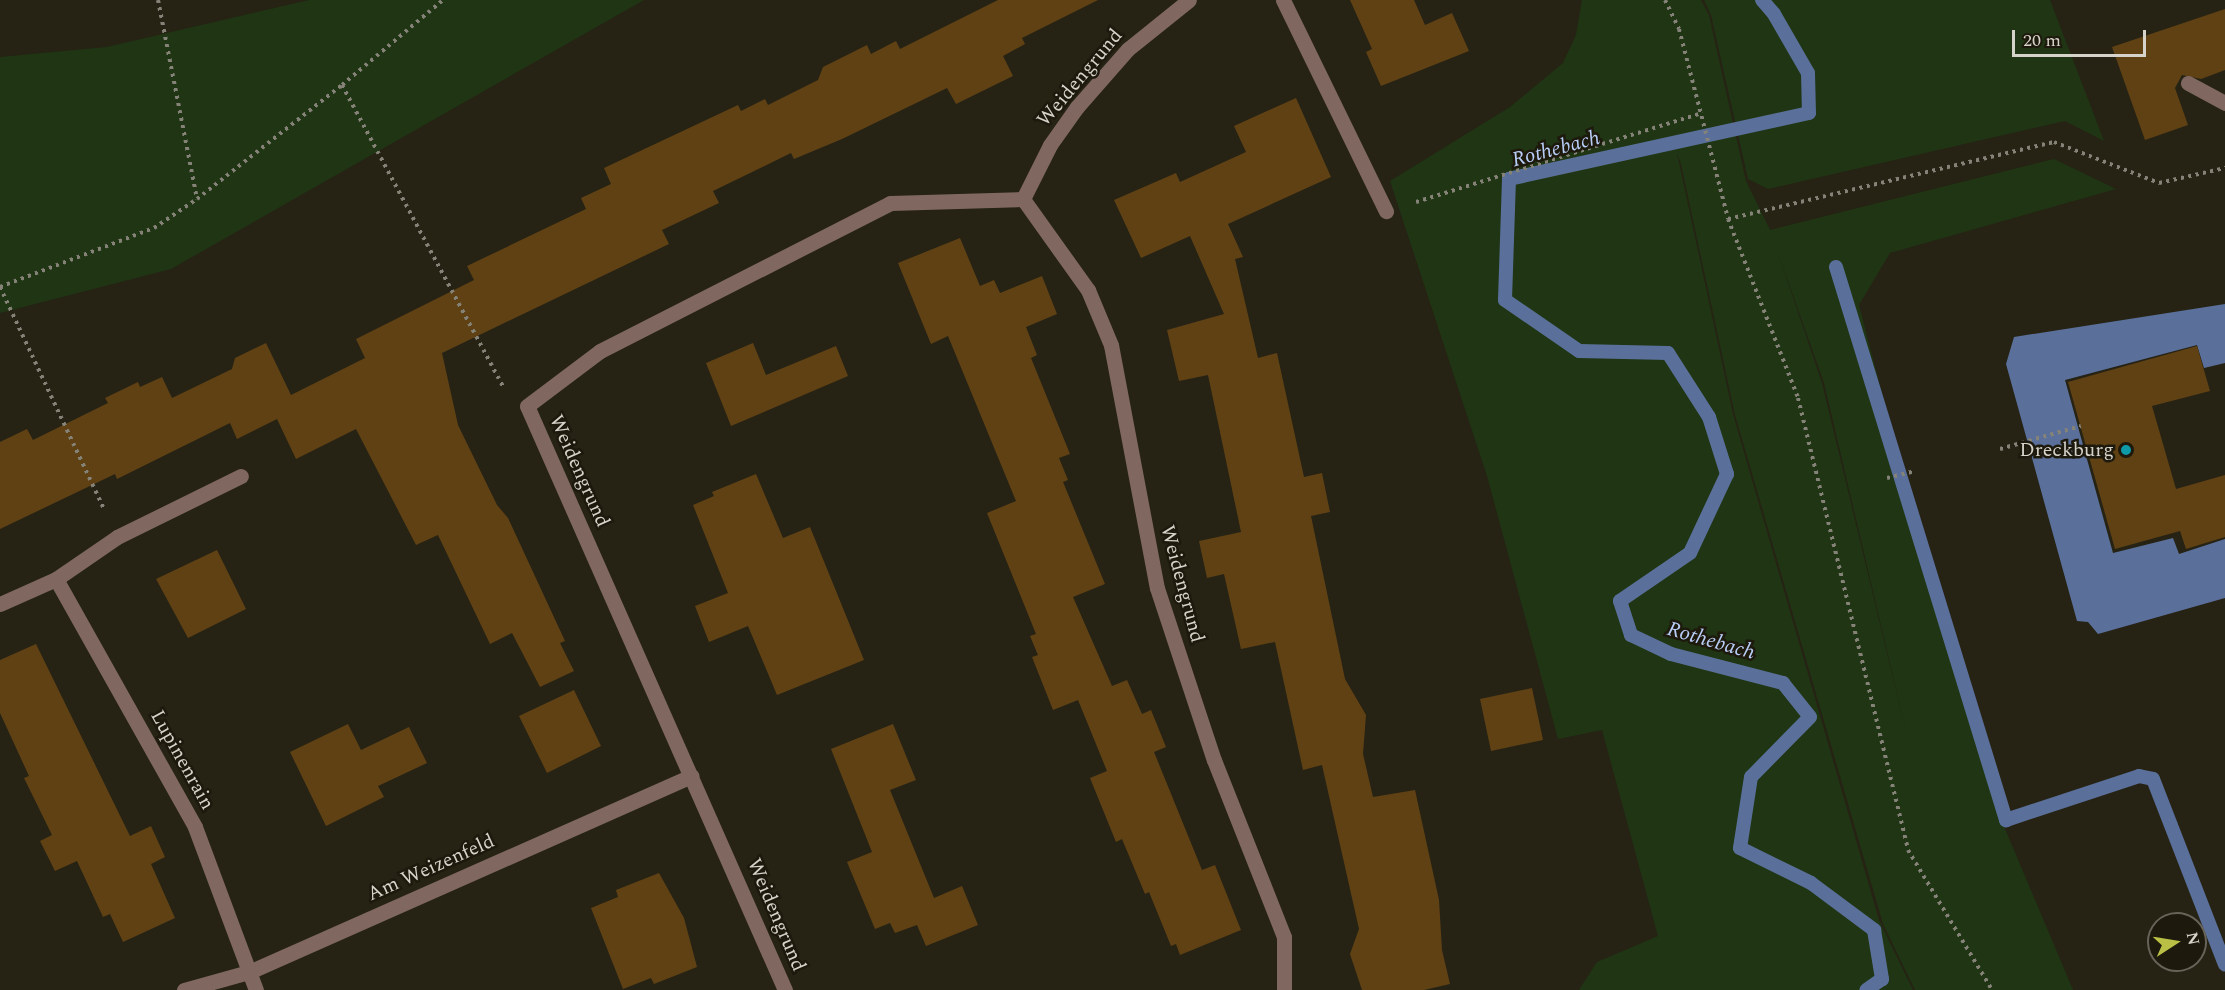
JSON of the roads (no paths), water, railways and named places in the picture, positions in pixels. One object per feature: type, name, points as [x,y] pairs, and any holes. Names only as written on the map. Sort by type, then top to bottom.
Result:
[{"type":"street","name":"Weidengrund","points":[[1023,199],[1050,145],[1077,107],[1128,49],[1189,0]]},
{"type":"street","points":[[1283,0],[1386,211]]},
{"type":"street","points":[[2188,83],[2225,103]]},
{"type":"street","name":"Weidengrund","points":[[785,990],[527,406],[600,351],[891,203],[1023,199]]},
{"type":"street","name":"Weidengrund","points":[[1023,199],[1088,290],[1111,345],[1157,588],[1214,760],[1284,937],[1284,990]]},
{"type":"street","points":[[0,604],[56,579],[117,537],[241,476]]},
{"type":"street","name":"Lupinenrain","points":[[56,579],[195,827],[256,990]]},
{"type":"street","name":"Am Weizenfeld","points":[[184,990],[249,972],[692,776]]},
{"type":"water","points":[[2225,304],[2225,363],[2204,368],[2197,345],[2065,380],[2113,553],[2173,538],[2179,554],[2225,539],[2225,598],[2098,634],[2088,622],[2077,621],[2006,364],[2014,337]]},
{"type":"waterway","name":"Rothebach","points":[[1762,0],[1774,14],[1808,73],[1809,113],[1509,179],[1505,300],[1579,351],[1668,353],[1709,417],[1727,474],[1690,553],[1620,601],[1631,635],[1671,654],[1783,683],[1810,717],[1751,777],[1740,848],[1811,883],[1874,930],[1882,979],[1866,990]]},
{"type":"waterway","points":[[1836,267],[2006,820],[2139,776],[2153,779],[2225,965]]},
{"type":"place","name":"Dreckburg","points":[[2126,450]]}]
